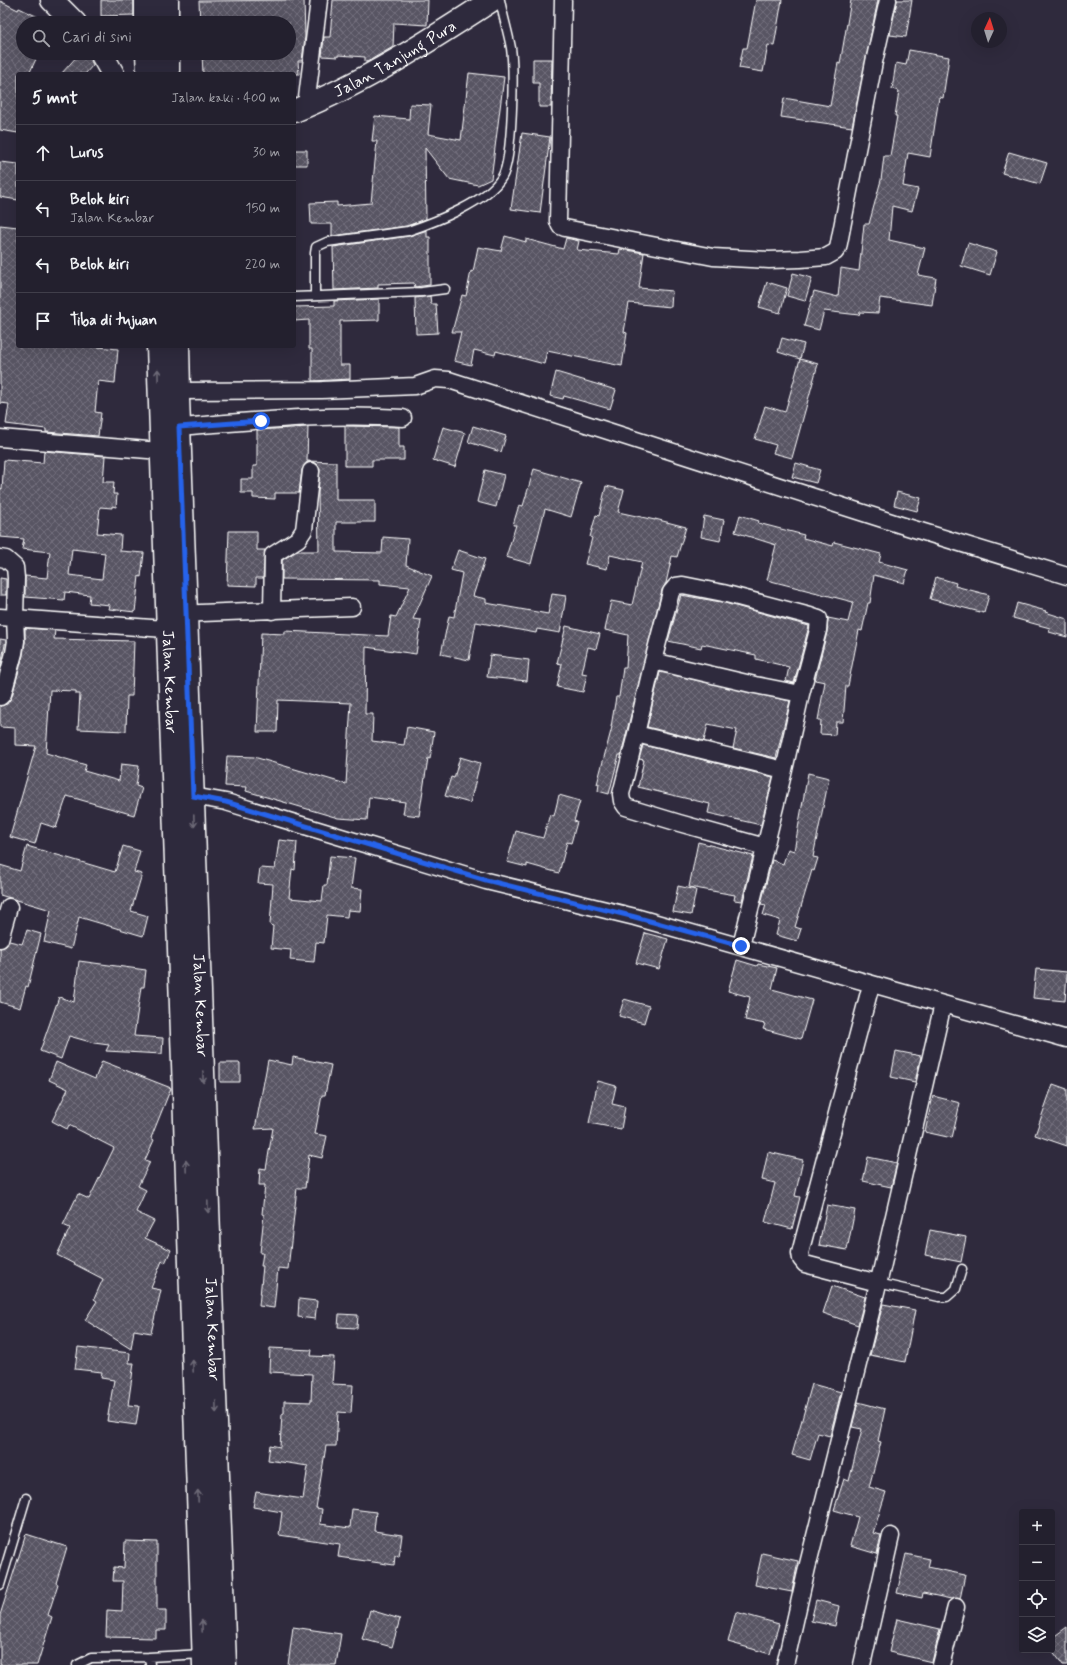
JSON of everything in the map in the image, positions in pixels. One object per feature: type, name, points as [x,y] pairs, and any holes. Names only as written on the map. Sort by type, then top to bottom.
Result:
[{"type":"main road","points":[[52,0],[68,16]]},
{"type":"main road","points":[[146,0],[146,16]]},
{"type":"main road","points":[[167,0],[167,16]]},
{"type":"main road","name":"Jalan Tanjung Pura","points":[[300,108],[336,94],[391,63],[492,0]]},
{"type":"main road","points":[[105,60],[112,72]]},
{"type":"main road","points":[[147,60],[148,72]]},
{"type":"main road","points":[[168,60],[168,72]]},
{"type":"main road","name":"Jalan Kembar","points":[[158,348],[172,411],[160,451],[182,620],[200,797],[210,1657]]},
{"type":"main road","name":"Jalan Kembar","points":[[178,348],[172,411],[182,620],[210,1657]]},
{"type":"street","points":[[300,108],[319,0]]},
{"type":"street","points":[[562,0],[558,221],[560,226],[713,257],[769,260],[826,257],[835,252],[838,248],[874,62],[888,0]]},
{"type":"street","points":[[172,411],[322,390],[415,386],[435,378],[449,380],[901,525],[1067,576]]},
{"type":"street","points":[[172,411],[315,417],[374,416],[403,418]]},
{"type":"street","points":[[0,438],[160,451]]},
{"type":"street","points":[[272,611],[273,555],[302,536],[311,471]]},
{"type":"street","points":[[0,558],[11,563],[16,572],[7,617],[16,641],[3,694],[0,697]]},
{"type":"street","points":[[741,946],[784,770],[801,694],[818,630],[819,619],[723,593],[684,585],[676,586],[671,592],[653,661],[621,794],[622,801],[626,807],[679,824],[765,847]]},
{"type":"street","points":[[7,617],[182,620],[224,612],[352,607]]},
{"type":"street","points":[[653,661],[756,686],[801,694]]},
{"type":"street","points":[[636,734],[784,770]]},
{"type":"street","points":[[200,797],[226,802],[486,880],[635,917],[741,946],[871,985],[1067,1039]]},
{"type":"street","points":[[0,939],[9,907]]},
{"type":"street","points":[[871,985],[800,1253],[801,1259],[805,1264],[878,1283]]},
{"type":"street","points":[[785,1665],[807,1568],[878,1283],[943,1004]]},
{"type":"street","points":[[862,1665],[892,1536]]},
{"type":"street","points":[[941,1665],[956,1607]]},
{"type":"lane","points":[[315,296],[316,247],[327,242],[408,231],[419,228],[441,219],[480,198],[493,189],[502,178],[506,168],[508,152],[512,110],[512,79],[511,49],[500,0]]},
{"type":"lane","points":[[296,297],[422,292],[444,289]]},
{"type":"lane","points":[[878,1283],[939,1297],[947,1297],[956,1289],[962,1270]]},
{"type":"lane","points":[[0,1584],[26,1498]]},
{"type":"lane","points":[[77,1665],[91,1658],[149,1661],[171,1656],[210,1657]]},
{"type":"building","points":[[101,0],[134,0],[134,15],[101,16]]},
{"type":"building","points":[[304,0],[305,37],[302,61],[298,61],[299,74],[296,74],[296,72],[203,72],[202,60],[296,60],[296,16],[200,16],[199,1]]},
{"type":"building","points":[[333,0],[428,0],[427,25],[394,23],[393,47],[367,62],[365,62],[365,57],[338,55],[338,57],[322,56],[324,37],[330,37]]},
{"type":"building","points":[[756,0],[782,0],[774,46],[768,45],[763,72],[739,68],[743,48],[747,48]]},
{"type":"building","points":[[851,0],[878,0],[852,127],[781,117],[784,98],[830,106],[838,63],[840,64]]},
{"type":"building","points":[[897,0],[912,0],[906,37],[890,35]]},
{"type":"building","points":[[0,1],[18,10],[19,8],[36,16],[16,16],[16,60],[36,60],[30,72],[16,72],[16,133],[0,130]]},
{"type":"building","points":[[909,50],[949,57],[943,98],[939,97],[930,157],[908,153],[903,186],[918,189],[912,211],[892,206],[889,240],[925,248],[918,275],[936,278],[932,305],[880,298],[878,313],[860,312],[859,315],[824,311],[819,330],[804,326],[814,291],[838,297],[841,268],[859,271],[864,224],[869,224],[881,180],[884,156],[890,156],[897,116],[895,116],[899,91],[892,89],[896,63],[906,65]]},
{"type":"building","points":[[533,59],[552,59],[551,107],[539,107],[539,83],[533,83]]},
{"type":"building","points":[[74,60],[90,60],[93,65],[87,72],[63,72]]},
{"type":"building","points":[[469,73],[504,77],[491,179],[478,185],[449,179],[425,148],[426,219],[407,226],[332,236],[332,224],[311,224],[310,203],[337,202],[337,206],[371,203],[377,141],[372,141],[375,116],[409,119],[410,104],[431,105],[428,134],[461,140]]},
{"type":"building","points":[[522,133],[550,137],[540,213],[511,209]]},
{"type":"building","points":[[296,150],[307,150],[307,165],[296,165]]},
{"type":"building","points":[[1009,152],[1047,163],[1040,184],[1002,173]]},
{"type":"building","points":[[0,162],[16,164],[16,200],[0,197]]},
{"type":"building","points":[[0,225],[16,227],[16,348],[118,349],[115,383],[98,381],[95,412],[101,413],[98,436],[46,432],[46,429],[6,424],[9,404],[0,403]]},
{"type":"building","points":[[427,230],[427,237],[430,237],[430,285],[415,287],[414,283],[378,284],[378,288],[334,290],[333,247],[409,236]]},
{"type":"building","points":[[505,236],[526,242],[526,239],[563,249],[566,238],[579,241],[577,250],[619,254],[620,249],[644,253],[639,288],[672,291],[671,307],[629,303],[624,332],[627,333],[622,366],[547,351],[544,364],[496,351],[495,355],[474,350],[471,365],[454,361],[461,332],[452,332],[462,295],[466,296],[478,247],[501,251]]},
{"type":"building","points":[[968,243],[997,252],[990,275],[961,266]]},
{"type":"building","points":[[793,273],[812,278],[805,301],[787,296]]},
{"type":"building","points":[[767,282],[787,288],[780,313],[759,307]]},
{"type":"building","points":[[430,296],[431,304],[436,304],[438,333],[416,334],[415,298]]},
{"type":"building","points":[[379,299],[379,320],[340,321],[340,365],[350,365],[350,379],[312,381],[312,349],[309,349],[309,320],[296,321],[296,307],[334,306],[334,301]]},
{"type":"building","points":[[782,338],[804,344],[800,359],[778,352]]},
{"type":"building","points":[[800,359],[818,364],[792,458],[773,453],[776,445],[755,439],[765,406],[785,412]]},
{"type":"building","points":[[556,372],[616,390],[610,409],[564,396],[563,399],[550,396]]},
{"type":"building","points":[[345,426],[399,427],[399,447],[404,447],[404,460],[372,460],[372,466],[345,466]]},
{"type":"building","points":[[473,426],[506,436],[501,452],[468,442]]},
{"type":"building","points":[[308,427],[307,461],[336,462],[336,500],[375,500],[375,522],[336,522],[336,552],[382,553],[383,537],[408,539],[406,565],[432,576],[413,619],[421,620],[416,654],[366,647],[365,714],[373,714],[372,741],[404,745],[407,727],[434,732],[430,759],[428,758],[419,816],[403,814],[405,802],[369,797],[367,820],[338,818],[246,791],[247,787],[225,786],[227,756],[254,757],[346,784],[351,703],[278,700],[277,732],[257,732],[261,633],[285,634],[285,631],[388,636],[391,616],[396,617],[410,587],[380,584],[380,580],[282,579],[282,560],[297,551],[319,551],[318,493],[320,468],[317,464],[307,462],[302,470],[299,493],[275,493],[275,499],[253,498],[253,493],[241,493],[241,479],[253,479],[253,466],[257,466],[257,430]]},
{"type":"building","points":[[443,427],[465,433],[455,467],[433,460]]},
{"type":"building","points":[[44,451],[105,456],[103,482],[114,482],[113,494],[117,494],[116,507],[100,507],[97,533],[121,535],[120,551],[144,553],[141,577],[139,576],[135,612],[109,609],[110,605],[89,603],[90,595],[65,592],[64,600],[25,597],[25,576],[47,578],[50,552],[22,549],[24,539],[0,537],[0,488],[2,489],[4,460],[43,463]],"holes":[[[72,549],[105,553],[102,579],[69,575]]]},
{"type":"building","points":[[796,463],[820,470],[816,483],[792,477]]},
{"type":"building","points":[[534,469],[581,483],[571,517],[545,509],[531,564],[506,557],[516,525],[513,525],[519,505],[523,506]]},
{"type":"building","points":[[485,470],[504,475],[496,507],[477,502]]},
{"type":"building","points":[[606,486],[624,490],[618,512],[686,527],[677,557],[672,556],[666,583],[662,590],[621,755],[619,755],[609,794],[598,791],[599,784],[597,784],[612,727],[616,697],[619,697],[623,668],[626,668],[628,635],[605,630],[611,601],[632,605],[642,562],[610,555],[607,569],[585,564],[592,538],[590,537],[596,515],[599,516]]},
{"type":"building","points":[[897,492],[921,498],[917,511],[894,505]]},
{"type":"building","points":[[740,515],[759,521],[758,523],[804,535],[803,538],[833,546],[834,542],[881,554],[879,562],[908,570],[904,583],[874,575],[870,603],[868,603],[862,631],[859,630],[848,686],[846,686],[843,722],[836,722],[835,735],[820,734],[821,720],[818,720],[825,682],[815,680],[827,632],[828,618],[848,622],[853,602],[767,580],[776,545],[735,532]]},
{"type":"building","points":[[704,516],[724,520],[720,541],[701,537]]},
{"type":"building","points":[[229,531],[257,531],[257,550],[265,550],[263,578],[256,578],[256,586],[227,585]]},
{"type":"building","points":[[458,550],[485,559],[473,596],[486,599],[486,603],[548,614],[552,594],[566,596],[560,633],[537,629],[536,633],[476,622],[469,660],[441,654],[449,616],[454,617],[462,573],[451,570]]},
{"type":"building","points":[[936,577],[956,583],[955,586],[989,595],[984,613],[930,599]]},
{"type":"building","points":[[0,578],[6,579],[6,595],[0,595]]},
{"type":"building","points":[[681,595],[721,602],[809,626],[794,683],[786,681],[789,667],[756,659],[756,655],[702,644],[701,648],[668,641]]},
{"type":"building","points":[[1017,603],[1046,611],[1045,612],[1067,619],[1067,637],[1049,632],[1050,628],[1013,618]]},
{"type":"building","points":[[566,626],[600,634],[596,649],[588,647],[582,673],[587,674],[583,692],[557,687],[562,664],[557,663]]},
{"type":"building","points":[[25,628],[55,630],[54,639],[134,641],[132,696],[127,696],[126,731],[78,729],[80,694],[76,694],[76,691],[50,690],[46,753],[86,765],[84,771],[119,781],[121,764],[139,766],[136,786],[142,788],[134,815],[67,796],[56,828],[41,823],[35,844],[10,837],[36,746],[15,745],[15,728],[0,727],[0,706],[7,704],[12,696],[23,655]]},
{"type":"building","points":[[0,639],[6,640],[0,669]]},
{"type":"building","points":[[490,655],[529,660],[527,681],[487,677]]},
{"type":"building","points":[[660,672],[790,701],[776,758],[733,748],[737,730],[708,724],[704,741],[647,727]]},
{"type":"building","points":[[643,745],[773,777],[761,825],[708,813],[710,804],[638,787],[644,760],[639,759]]},
{"type":"building","points":[[460,757],[480,763],[470,803],[445,796],[451,777],[454,778]]},
{"type":"building","points":[[808,773],[829,778],[813,857],[818,858],[814,871],[812,870],[795,927],[801,929],[797,941],[776,935],[780,920],[763,915],[766,905],[761,904],[772,860],[783,864],[788,849],[794,851]]},
{"type":"building","points":[[559,795],[580,801],[574,821],[577,822],[571,843],[567,842],[559,873],[527,864],[527,867],[507,862],[516,831],[543,838],[550,814],[554,816]]},
{"type":"building","points":[[279,840],[297,842],[295,870],[292,869],[289,898],[322,901],[324,885],[327,885],[330,856],[355,858],[351,888],[362,889],[360,911],[348,910],[347,917],[327,915],[324,943],[316,942],[314,962],[290,960],[291,950],[271,948],[273,926],[270,925],[273,884],[258,883],[260,868],[275,869]]},
{"type":"building","points":[[698,842],[753,856],[742,901],[734,900],[735,895],[689,887]]},
{"type":"building","points":[[27,846],[115,872],[123,846],[140,851],[134,872],[142,874],[131,911],[148,916],[143,936],[79,917],[71,949],[44,942],[51,910],[0,895],[0,865],[20,871]]},
{"type":"building","points":[[678,886],[696,890],[691,915],[673,912]]},
{"type":"building","points":[[27,930],[41,934],[28,987],[26,986],[20,1008],[0,1002],[0,948],[6,946],[9,941],[22,944]]},
{"type":"building","points":[[645,933],[668,939],[659,969],[636,963]]},
{"type":"building","points":[[737,960],[757,966],[758,964],[777,968],[772,989],[812,1000],[801,1039],[763,1029],[765,1024],[745,1020],[750,997],[728,991]]},
{"type":"building","points":[[79,961],[146,970],[144,987],[141,987],[134,1036],[163,1038],[162,1054],[106,1051],[109,1045],[94,1043],[69,1036],[61,1059],[40,1051],[59,997],[74,1002]]},
{"type":"building","points":[[1036,969],[1067,972],[1065,1001],[1033,998]]},
{"type":"building","points":[[624,999],[649,1006],[644,1023],[619,1016]]},
{"type":"building","points":[[896,1051],[921,1056],[915,1082],[891,1077]]},
{"type":"building","points":[[293,1057],[331,1065],[325,1095],[322,1095],[315,1134],[327,1136],[322,1158],[309,1155],[305,1188],[297,1188],[288,1269],[278,1268],[274,1308],[259,1306],[263,1266],[261,1266],[263,1253],[260,1253],[264,1215],[262,1214],[265,1185],[259,1185],[260,1168],[266,1169],[273,1128],[255,1129],[268,1060],[292,1065]]},
{"type":"building","points":[[102,1061],[171,1088],[151,1138],[154,1140],[145,1160],[150,1162],[138,1186],[146,1190],[136,1212],[154,1221],[145,1238],[171,1250],[165,1263],[162,1261],[151,1288],[161,1290],[151,1333],[134,1330],[131,1349],[85,1320],[97,1301],[94,1299],[103,1279],[57,1255],[70,1228],[63,1225],[78,1194],[89,1199],[114,1148],[69,1125],[67,1129],[52,1121],[68,1089],[49,1080],[56,1062],[95,1079]]},
{"type":"building","points":[[220,1063],[240,1063],[240,1082],[220,1082]]},
{"type":"building","points":[[598,1081],[616,1086],[612,1104],[625,1107],[621,1129],[589,1123]]},
{"type":"building","points":[[1053,1084],[1067,1089],[1067,1146],[1035,1135]]},
{"type":"building","points":[[933,1096],[960,1103],[952,1138],[925,1132]]},
{"type":"building","points":[[768,1152],[803,1160],[795,1196],[800,1197],[792,1229],[765,1222],[775,1183],[762,1180]]},
{"type":"building","points":[[868,1157],[897,1163],[891,1187],[863,1181]]},
{"type":"building","points":[[827,1205],[855,1210],[847,1250],[819,1245]]},
{"type":"building","points":[[930,1230],[966,1237],[961,1262],[925,1255]]},
{"type":"building","points":[[832,1286],[865,1297],[858,1325],[823,1313]]},
{"type":"building","points":[[299,1299],[317,1301],[315,1319],[298,1317]]},
{"type":"building","points":[[883,1304],[915,1310],[905,1362],[870,1355]]},
{"type":"building","points":[[339,1314],[358,1315],[357,1328],[338,1327]]},
{"type":"building","points":[[78,1347],[130,1353],[129,1363],[134,1363],[128,1405],[139,1406],[136,1425],[107,1421],[114,1380],[101,1378],[102,1372],[75,1369]]},
{"type":"building","points":[[270,1348],[312,1350],[311,1356],[334,1357],[332,1384],[353,1385],[351,1413],[338,1412],[336,1446],[326,1446],[316,1508],[322,1509],[320,1524],[350,1528],[352,1509],[376,1512],[374,1531],[402,1535],[399,1557],[395,1556],[394,1565],[338,1557],[340,1544],[279,1535],[282,1512],[253,1507],[256,1492],[303,1499],[308,1466],[268,1460],[270,1445],[280,1447],[284,1401],[311,1402],[312,1374],[269,1372]]},
{"type":"building","points":[[812,1384],[841,1392],[830,1436],[818,1433],[810,1460],[792,1455]]},
{"type":"building","points":[[858,1402],[885,1409],[878,1441],[881,1442],[869,1487],[886,1492],[873,1533],[881,1535],[877,1554],[850,1546],[858,1517],[834,1510],[844,1479],[849,1481],[862,1429],[852,1427]]},
{"type":"building","points":[[26,1534],[67,1547],[56,1583],[58,1584],[48,1615],[52,1617],[37,1665],[0,1665],[0,1615]]},
{"type":"building","points":[[125,1541],[157,1542],[157,1610],[166,1610],[166,1630],[156,1630],[156,1638],[106,1637],[107,1610],[122,1611],[123,1581],[113,1581],[114,1567],[124,1568]]},
{"type":"building","points":[[762,1553],[798,1561],[792,1592],[755,1585]]},
{"type":"building","points":[[906,1554],[930,1559],[928,1567],[965,1575],[960,1599],[951,1599],[923,1593],[922,1598],[897,1593]]},
{"type":"building","points":[[816,1600],[839,1606],[835,1626],[811,1621]]},
{"type":"building","points":[[370,1610],[400,1619],[392,1647],[362,1639]]},
{"type":"building","points":[[736,1612],[779,1624],[770,1654],[728,1642]]},
{"type":"building","points":[[897,1619],[940,1629],[932,1662],[889,1652]]},
{"type":"building","points":[[293,1627],[341,1634],[336,1665],[288,1665]]},
{"type":"building","points":[[1067,1627],[1067,1665],[1063,1665],[1054,1653],[1055,1636]]},
{"type":"route","points":[[261,421],[179,427],[193,796],[226,802],[486,880],[635,917],[741,946]]}]
